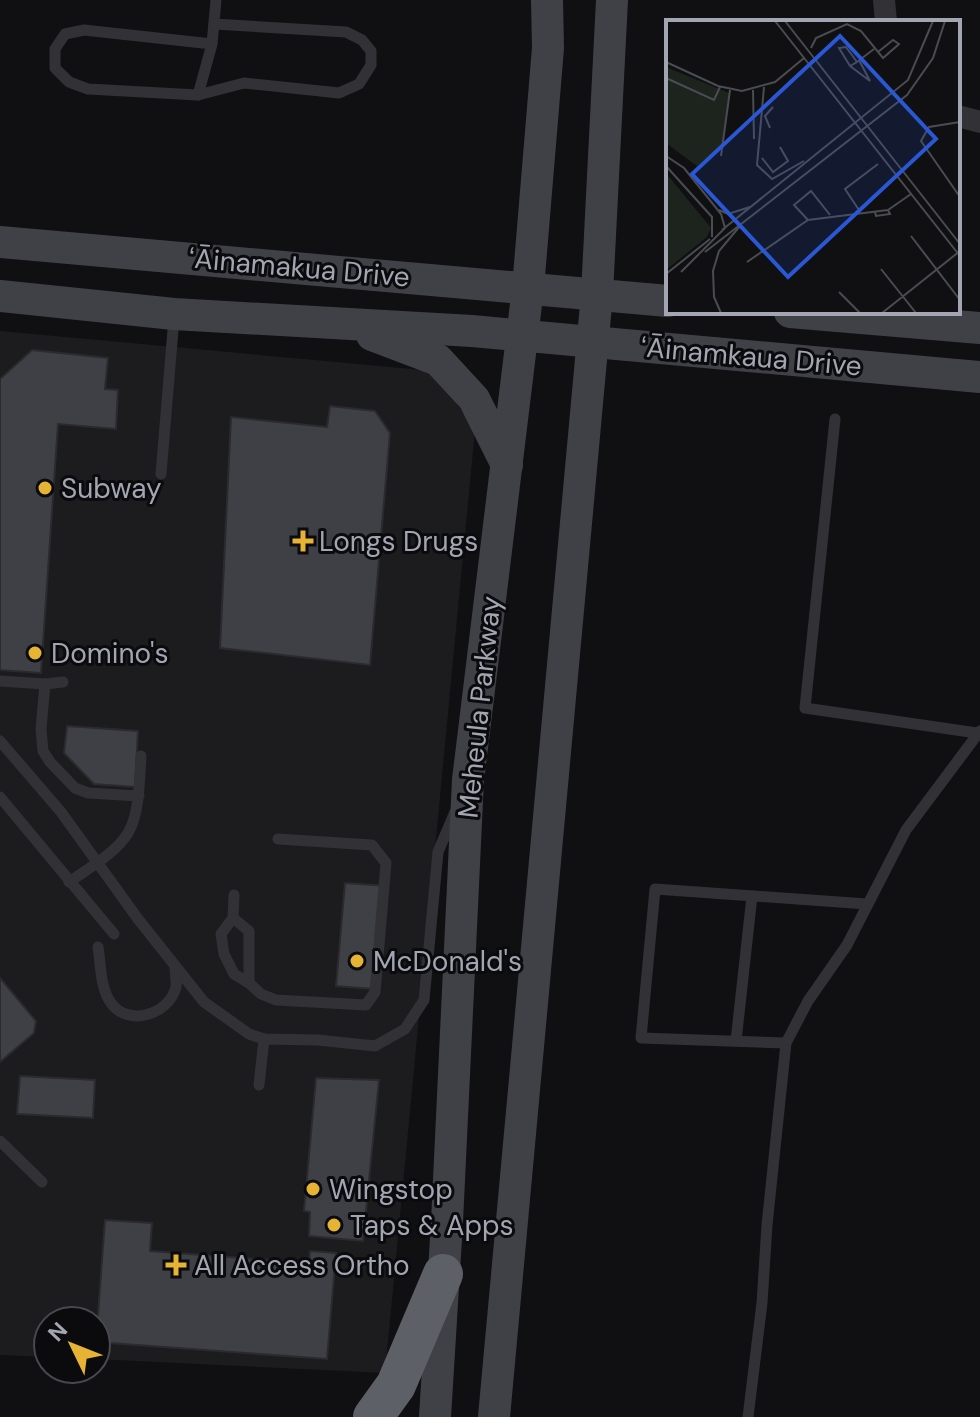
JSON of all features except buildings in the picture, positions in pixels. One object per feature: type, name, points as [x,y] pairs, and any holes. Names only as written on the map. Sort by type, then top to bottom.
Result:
[{"type":"highway","points":[[373,1417],[396,1385],[443,1274]]},
{"type":"main road","name":"Meheula Parkway","points":[[435,1417],[468,780],[528,288],[548,48],[547,0]]},
{"type":"main road","points":[[494,1417],[597,294],[612,0]]},
{"type":"main road","name":"ʻĀinamakua Drive","points":[[0,242],[597,294]]},
{"type":"main road","name":"ʻĀinamkaua Drive","points":[[597,294],[666,301]]},
{"type":"main road","name":"ʻĀinamakua Drive","points":[[0,296],[174,314]]},
{"type":"main road","points":[[174,314],[336,322],[438,360],[474,399],[507,465]]},
{"type":"main road","name":"ʻĀinamkaua Drive","points":[[814,314],[980,328]]},
{"type":"main road","name":"ʻĀinamkaua Drive","points":[[336,322],[980,377]]},
{"type":"street","points":[[884,0],[886,20]]},
{"type":"street","points":[[960,117],[980,122]]},
{"type":"lane","points":[[198,95],[212,44],[216,0]]},
{"type":"lane","points":[[212,44],[84,30],[65,34],[55,49],[55,68],[69,82],[88,89],[198,95],[244,83],[339,93],[359,84],[371,65],[371,51],[362,40],[346,32],[214,24]]},
{"type":"lane","points":[[161,474],[174,314]]},
{"type":"lane","points":[[748,1417],[762,1303],[786,1043],[808,1001],[847,945],[906,830],[979,732],[805,708],[835,419]]},
{"type":"lane","points":[[0,681],[63,682]]},
{"type":"lane","points":[[45,684],[41,729],[43,751],[50,762],[75,788],[88,793],[139,796]]},
{"type":"lane","points":[[0,741],[61,812],[138,919],[204,1002],[239,1027],[264,1039],[375,1046],[405,1029],[424,1000],[438,852],[468,780]]},
{"type":"lane","points":[[69,882],[123,844],[133,827],[139,796],[141,756]]},
{"type":"lane","points":[[0,797],[114,934]]},
{"type":"lane","points":[[234,895],[233,918],[221,934],[224,954],[234,974],[261,994],[276,1000],[366,1005],[375,992],[386,863],[372,845],[278,839]]},
{"type":"lane","points":[[786,1043],[641,1038],[655,889],[867,904]]},
{"type":"lane","points":[[736,1041],[752,896]]},
{"type":"lane","points":[[233,918],[249,931],[249,983]]},
{"type":"lane","points":[[98,947],[108,999],[115,1009],[127,1015],[140,1016],[163,1007],[176,986],[175,967]]},
{"type":"lane","points":[[259,1085],[264,1039]]},
{"type":"lane","points":[[0,1141],[42,1182]]},
{"type":"shaded area","points":[[0,331],[434,371],[475,430],[385,1373],[112,1360],[112,1305],[32,1305],[32,1356],[0,1355]]},
{"type":"place","name":"Subway","points":[[45,488]]},
{"type":"place","name":"Longs Drugs","points":[[303,541]]},
{"type":"place","name":"Domino's","points":[[35,653]]},
{"type":"place","name":"McDonald's","points":[[357,961]]},
{"type":"place","name":"Wingstop","points":[[313,1189]]},
{"type":"place","name":"Taps & Apps","points":[[334,1225]]},
{"type":"place","name":"All Access Ortho","points":[[176,1265]]}]
